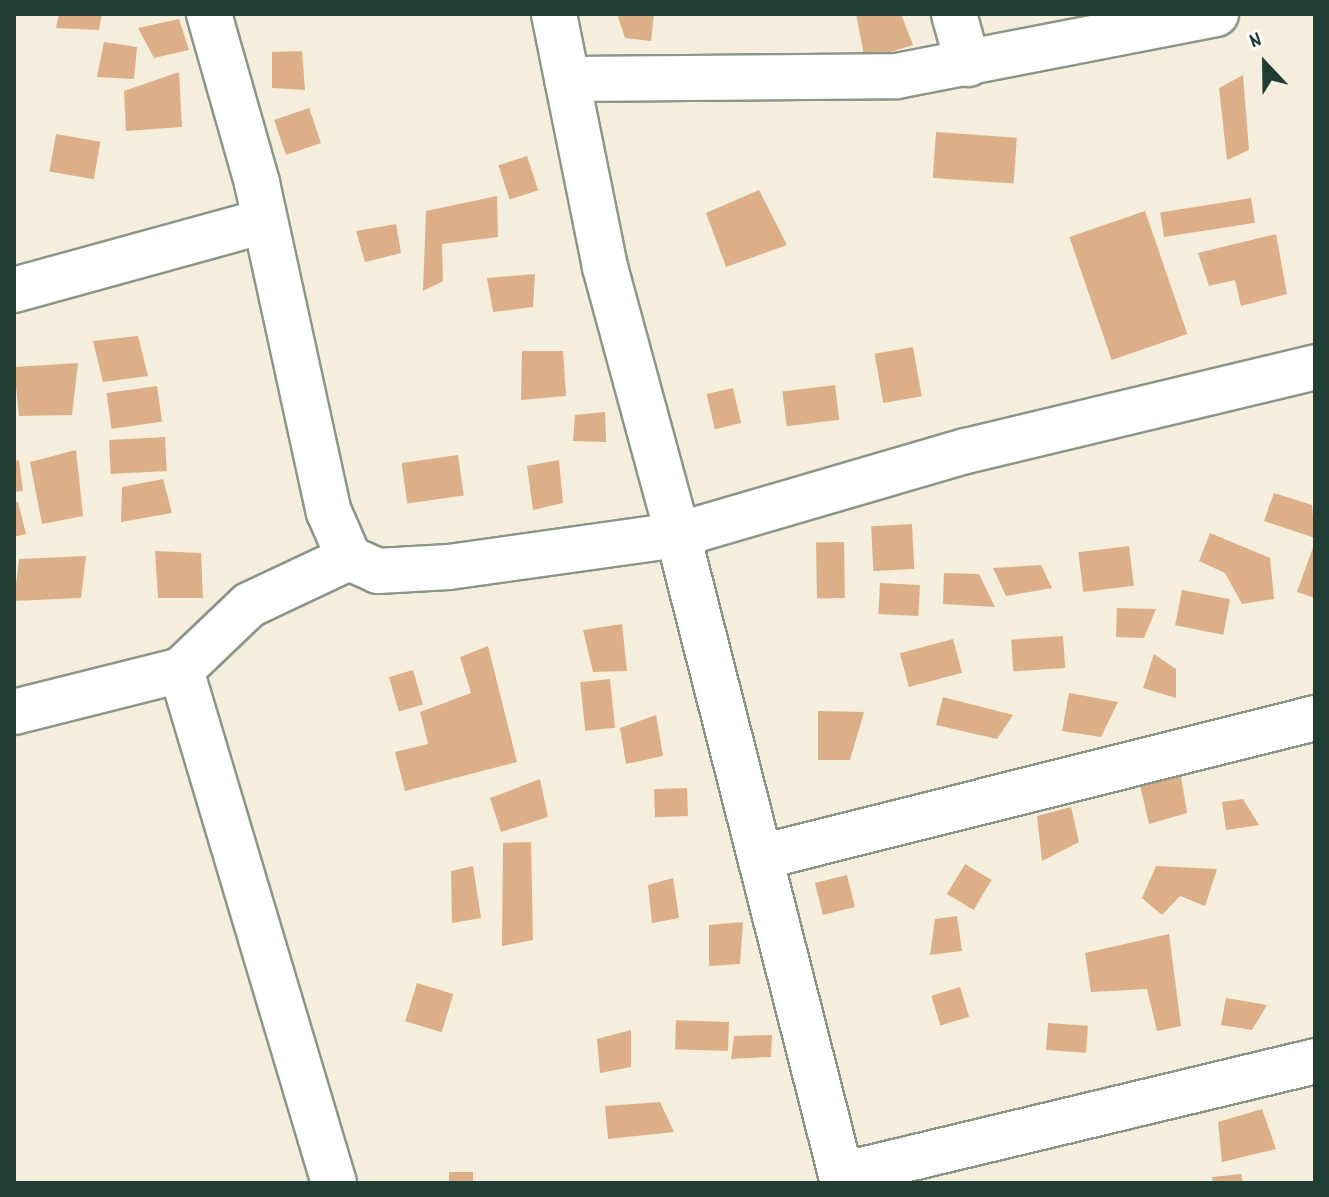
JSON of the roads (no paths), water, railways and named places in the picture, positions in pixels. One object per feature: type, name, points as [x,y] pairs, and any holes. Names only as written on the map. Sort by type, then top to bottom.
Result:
[{"type":"street","points":[[209,14],[265,221],[329,512],[349,558],[378,571],[434,568],[678,535],[966,451],[1315,367]]},
{"type":"street","points":[[554,14],[605,267],[678,535],[842,1179],[1315,1061]]},
{"type":"street","points":[[954,14],[968,64]]},
{"type":"street","points":[[567,79],[897,76],[1216,14]]},
{"type":"street","points":[[14,290],[265,221]]},
{"type":"street","points":[[14,712],[181,670],[249,605],[349,558]]},
{"type":"street","points":[[181,670],[334,1183]]},
{"type":"street","points":[[761,857],[1315,718]]}]
